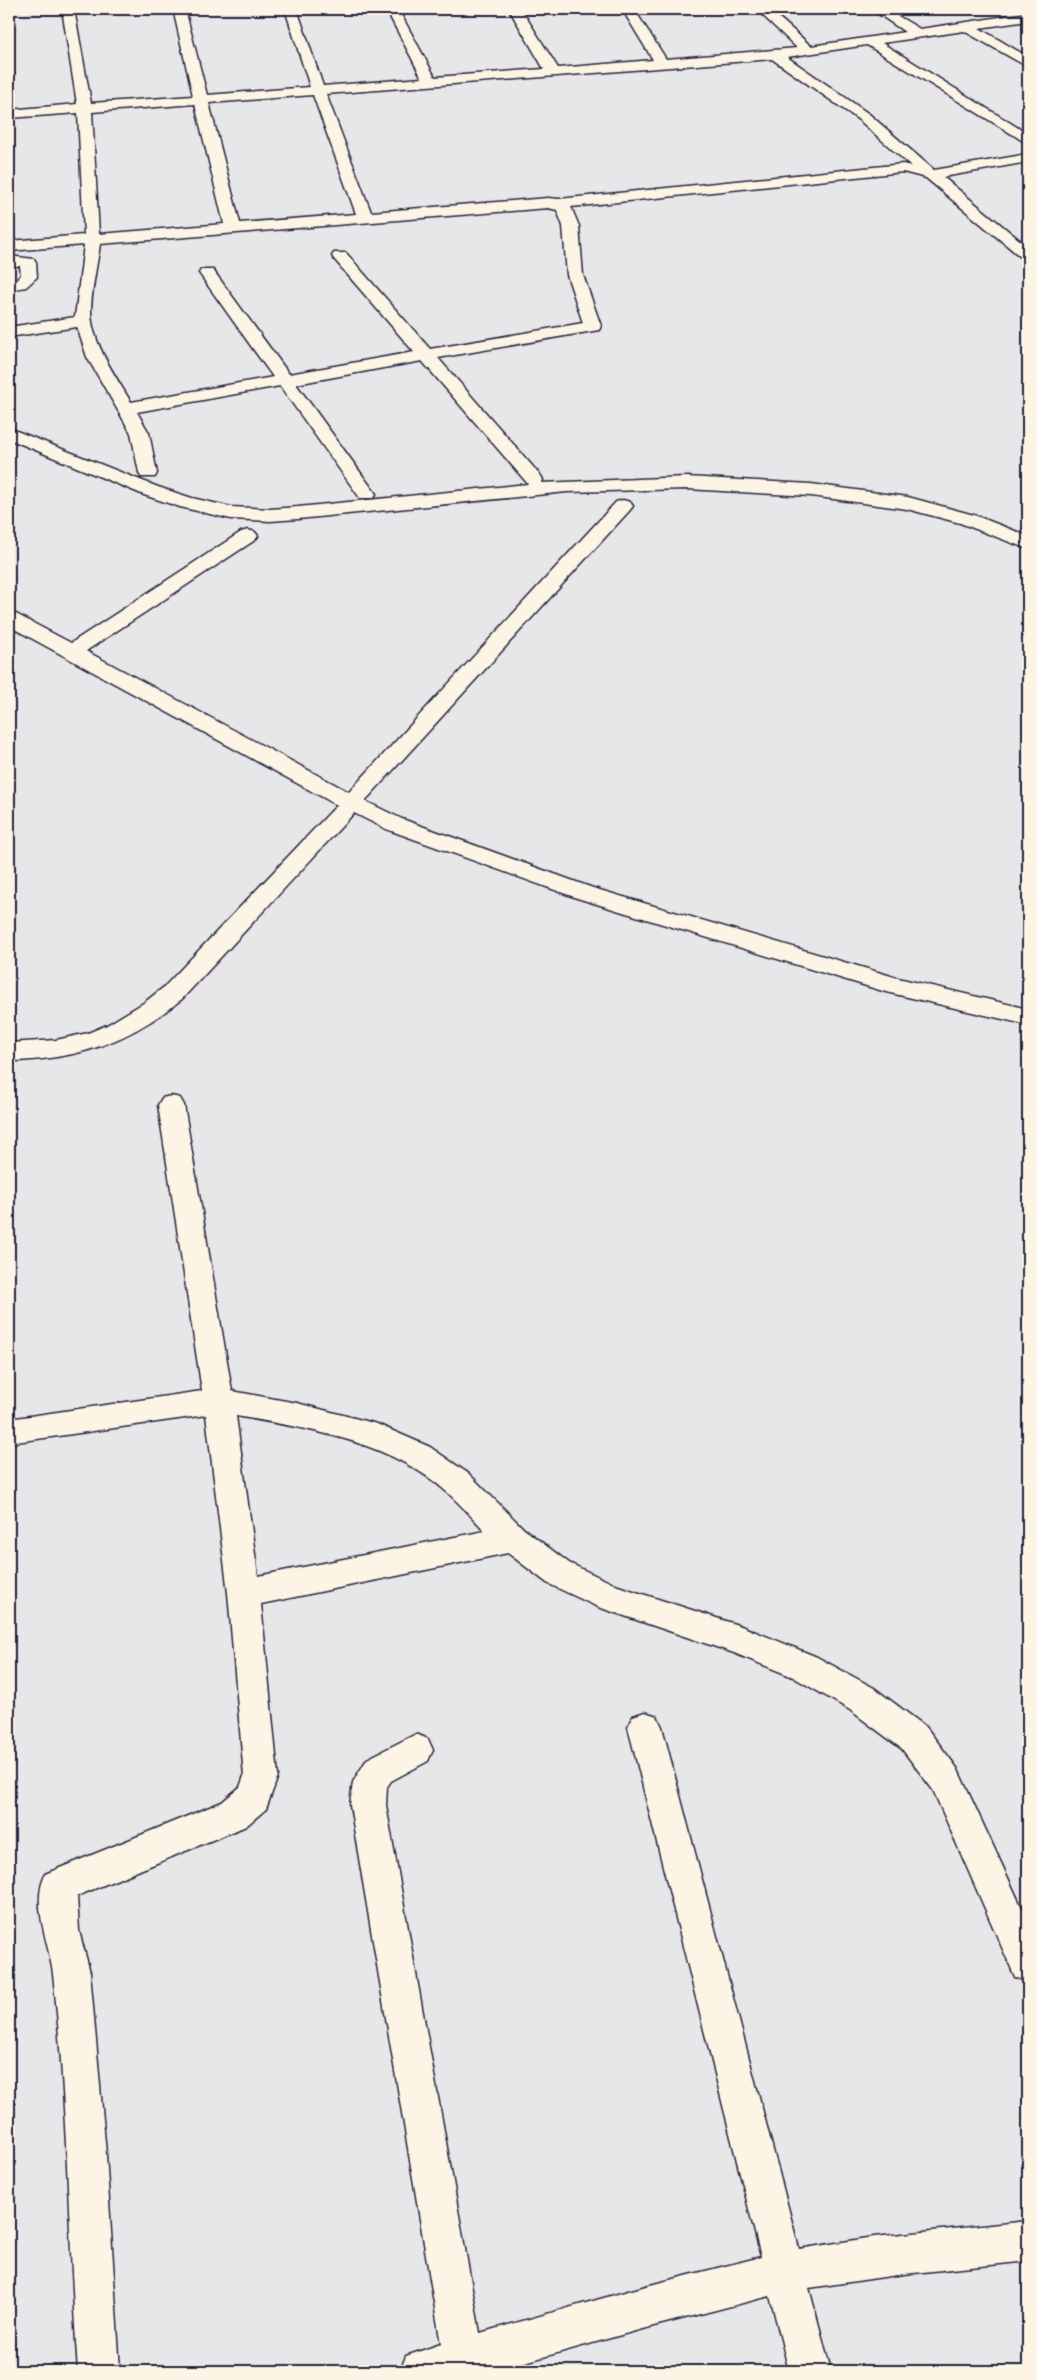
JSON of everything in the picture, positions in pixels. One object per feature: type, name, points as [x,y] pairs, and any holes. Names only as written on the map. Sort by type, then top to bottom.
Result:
[{"type":"street","points":[[68,9],[85,108],[92,241],[84,321],[96,357],[140,433],[148,473]]},
{"type":"street","points":[[179,9],[233,228]]},
{"type":"street","points":[[291,9],[318,90],[365,216]]},
{"type":"street","points":[[392,9],[431,82]]},
{"type":"street","points":[[515,9],[554,73]]},
{"type":"street","points":[[628,9],[662,64]]},
{"type":"street","points":[[762,9],[807,49]]},
{"type":"street","points":[[877,9],[918,34]]},
{"type":"street","points":[[1000,9],[1023,18]]},
{"type":"street","points":[[9,114],[774,55],[1023,18]]},
{"type":"street","points":[[967,27],[1028,63]]},
{"type":"street","points":[[871,42],[1028,140]]},
{"type":"street","points":[[774,55],[864,117],[931,175],[1028,254]]},
{"type":"street","points":[[9,246],[92,241],[365,216],[548,203],[559,204],[889,171],[903,168],[931,175],[1028,158]]},
{"type":"street","points":[[127,408],[424,354],[593,326],[573,266],[570,226],[564,208],[559,204]]},
{"type":"street","points":[[340,256],[534,480]]},
{"type":"street","points":[[9,261],[28,262],[29,266],[29,278],[20,284],[9,285]]},
{"type":"street","points":[[207,273],[367,494]]},
{"type":"street","points":[[9,332],[84,321]]},
{"type":"street","points":[[9,417],[148,473],[197,491],[231,500],[272,501],[534,480],[638,475],[861,488],[931,499],[975,510],[1028,531]]},
{"type":"street","points":[[9,433],[169,497],[211,509],[252,514],[298,513],[604,484],[746,482],[908,503],[966,519],[1028,543]]},
{"type":"street","points":[[9,1052],[77,1046],[115,1033],[145,1016],[173,992],[351,803],[623,506]]},
{"type":"street","points":[[73,651],[248,536]]},
{"type":"street","points":[[9,618],[351,803],[394,824],[585,893],[895,986],[1028,1017]]},
{"type":"street","points":[[99,2371],[86,2154],[70,1972],[61,1931],[58,1886],[234,1814],[254,1797],[261,1776],[244,1593],[220,1401],[171,1105]]},
{"type":"street","points":[[9,1431],[220,1401],[297,1415],[368,1434],[419,1456],[458,1483],[513,1539],[558,1573],[609,1597],[741,1641],[805,1667],[862,1699],[914,1738],[945,1779],[1006,1911],[1028,1964]]},
{"type":"street","points":[[244,1593],[513,1539]]},
{"type":"street","points":[[645,1728],[783,2273],[810,2371]]},
{"type":"street","points":[[416,1750],[379,1770],[370,1782],[368,1805],[465,2365]]},
{"type":"street","points":[[421,2371],[465,2365],[646,2306],[783,2273],[893,2254],[1028,2241]]}]
